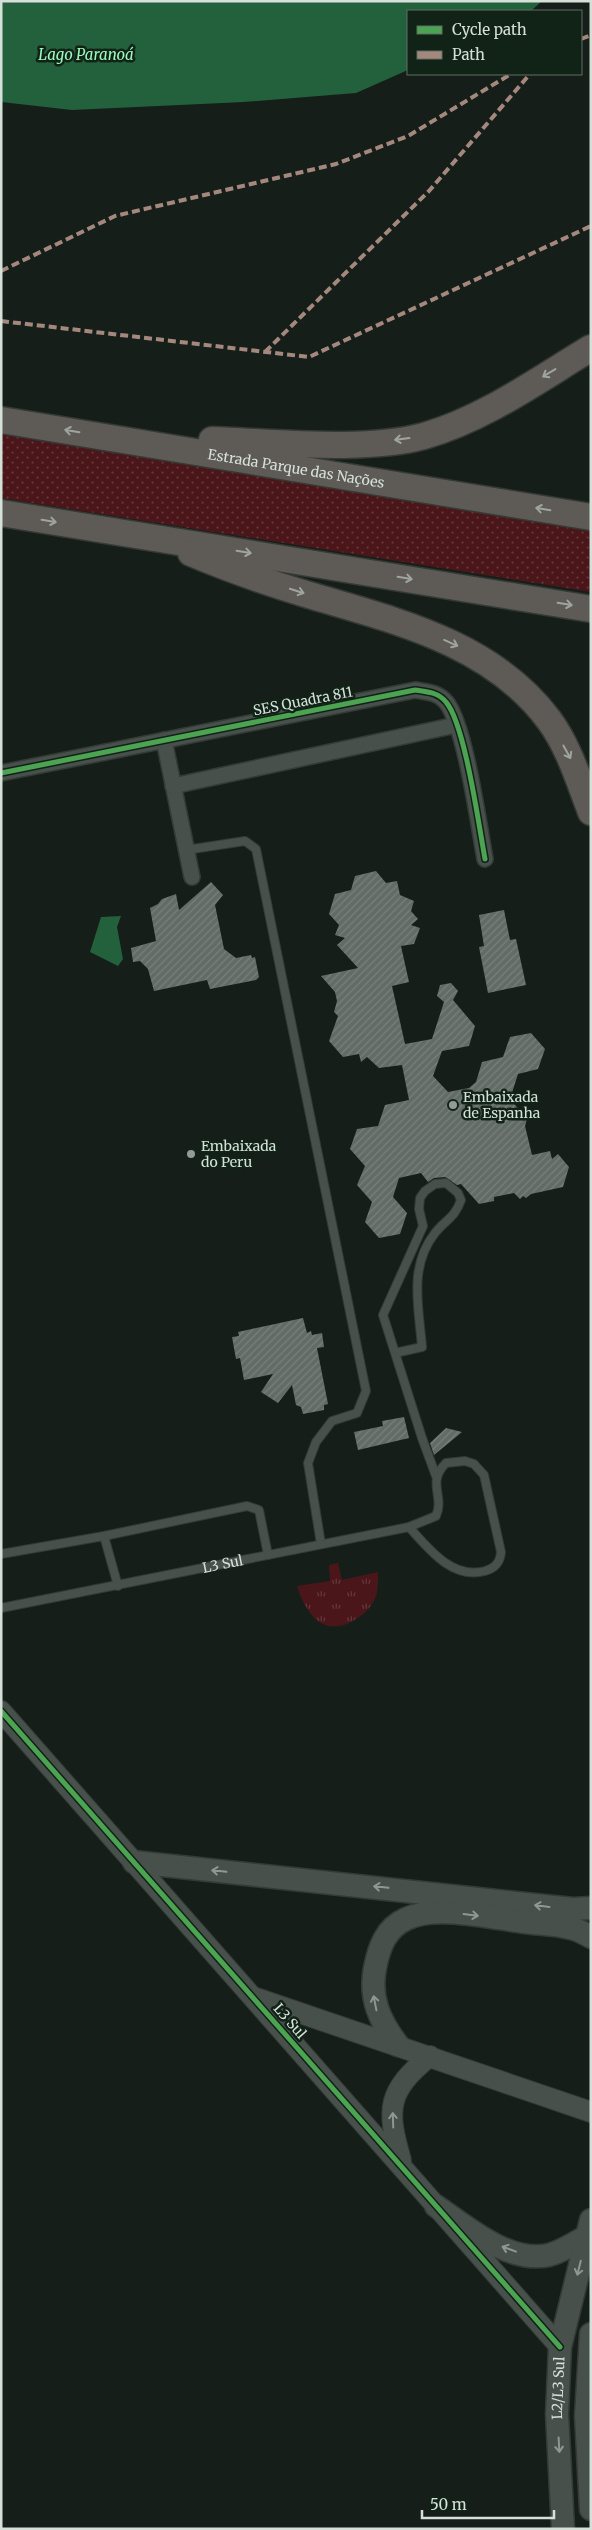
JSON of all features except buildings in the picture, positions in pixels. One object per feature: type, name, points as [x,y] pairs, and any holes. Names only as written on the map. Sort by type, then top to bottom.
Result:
[{"type":"highway","points":[[109,437],[312,444],[370,443],[422,437],[457,425],[497,405],[591,348]]},
{"type":"highway","name":"Estrada Parque das Nações","points":[[1,420],[591,517]]},
{"type":"highway","points":[[1,513],[591,609]]},
{"type":"highway","points":[[154,537],[223,566],[306,594],[395,620],[455,644],[501,671],[525,692],[550,721],[571,759],[591,812]]},
{"type":"main road","points":[[134,1862],[573,1909],[591,1908]]},
{"type":"main road","points":[[398,2045],[385,2029],[375,2007],[372,1980],[379,1948],[390,1929],[407,1918],[432,1913],[459,1914],[570,1928],[591,1937]]},
{"type":"main road","points":[[436,2206],[486,2239],[507,2250],[527,2255],[548,2255],[566,2248],[589,2228]]},
{"type":"main road","name":"L2/L3 Sul","points":[[563,2529],[557,2414],[560,2347],[589,2228]]},
{"type":"main road","name":"L2/L3 Sul","points":[[590,2340],[586,2416],[591,2509]]},
{"type":"street","name":"SES Quadra 811","points":[[1,773],[415,690],[436,693],[447,702],[456,725],[468,766],[485,859]]},
{"type":"street","points":[[173,786],[456,725]]},
{"type":"street","points":[[164,740],[192,877]]},
{"type":"street","name":"L3 Sul","points":[[1,1711],[256,1998],[560,2347]]},
{"type":"street","points":[[256,1998],[586,2110]]},
{"type":"street","points":[[403,2167],[394,2134],[394,2098],[402,2082],[430,2056]]},
{"type":"lane","points":[[186,850],[245,840],[256,849],[366,1391],[357,1413],[332,1421],[316,1442],[308,1463],[321,1544]]},
{"type":"lane","points":[[395,1353],[422,1346],[417,1273],[426,1249],[435,1233],[456,1213],[461,1200],[458,1193],[446,1183],[435,1184],[425,1191],[420,1198],[419,1208],[423,1226],[383,1315],[395,1353],[436,1476]]},
{"type":"lane","points":[[423,1226],[435,1233]]},
{"type":"lane","points":[[401,1274],[417,1273]]},
{"type":"lane","points":[[409,1527],[437,1557],[449,1566],[478,1573],[492,1569],[498,1564],[501,1552],[484,1475],[480,1469],[465,1461],[446,1463],[436,1476]]},
{"type":"lane","name":"L3 Sul","points":[[1,1612],[5,1607],[409,1527],[436,1516],[439,1504],[435,1485],[436,1476]]},
{"type":"lane","points":[[1,1554],[104,1536],[247,1506],[258,1510],[268,1555]]},
{"type":"lane","points":[[104,1536],[118,1586]]},
{"type":"green space","points":[[1,431],[591,528],[591,592],[1,498]]},
{"type":"green space","points":[[338,1563],[342,1580],[378,1572],[377,1592],[373,1603],[362,1615],[348,1624],[328,1626],[320,1622],[306,1608],[297,1586],[330,1581],[329,1565]]},
{"type":"water","name":"Lago Paranoá","points":[[1,1],[542,1],[532,10],[407,10],[407,70],[356,93],[244,102],[72,110],[1,102]]},
{"type":"water","points":[[121,916],[117,927],[123,959],[118,966],[90,952],[101,917]]},
{"type":"marked path","points":[[582,39],[591,35]]},
{"type":"marked path","points":[[1,271],[115,216],[336,164],[408,136],[509,75]]},
{"type":"marked path","points":[[265,352],[429,191],[529,75]]},
{"type":"marked path","points":[[1,321],[309,357],[591,226]]},
{"type":"cycle path","points":[[1,773],[415,690],[428,692],[436,694],[446,702],[459,731],[470,777],[485,859]]},
{"type":"cycle path","points":[[1,1711],[560,2347]]},
{"type":"place","name":"Embaixada de Espanha","points":[[453,1105]]},
{"type":"place","name":"Embaixada do Peru","points":[[191,1154]]}]
